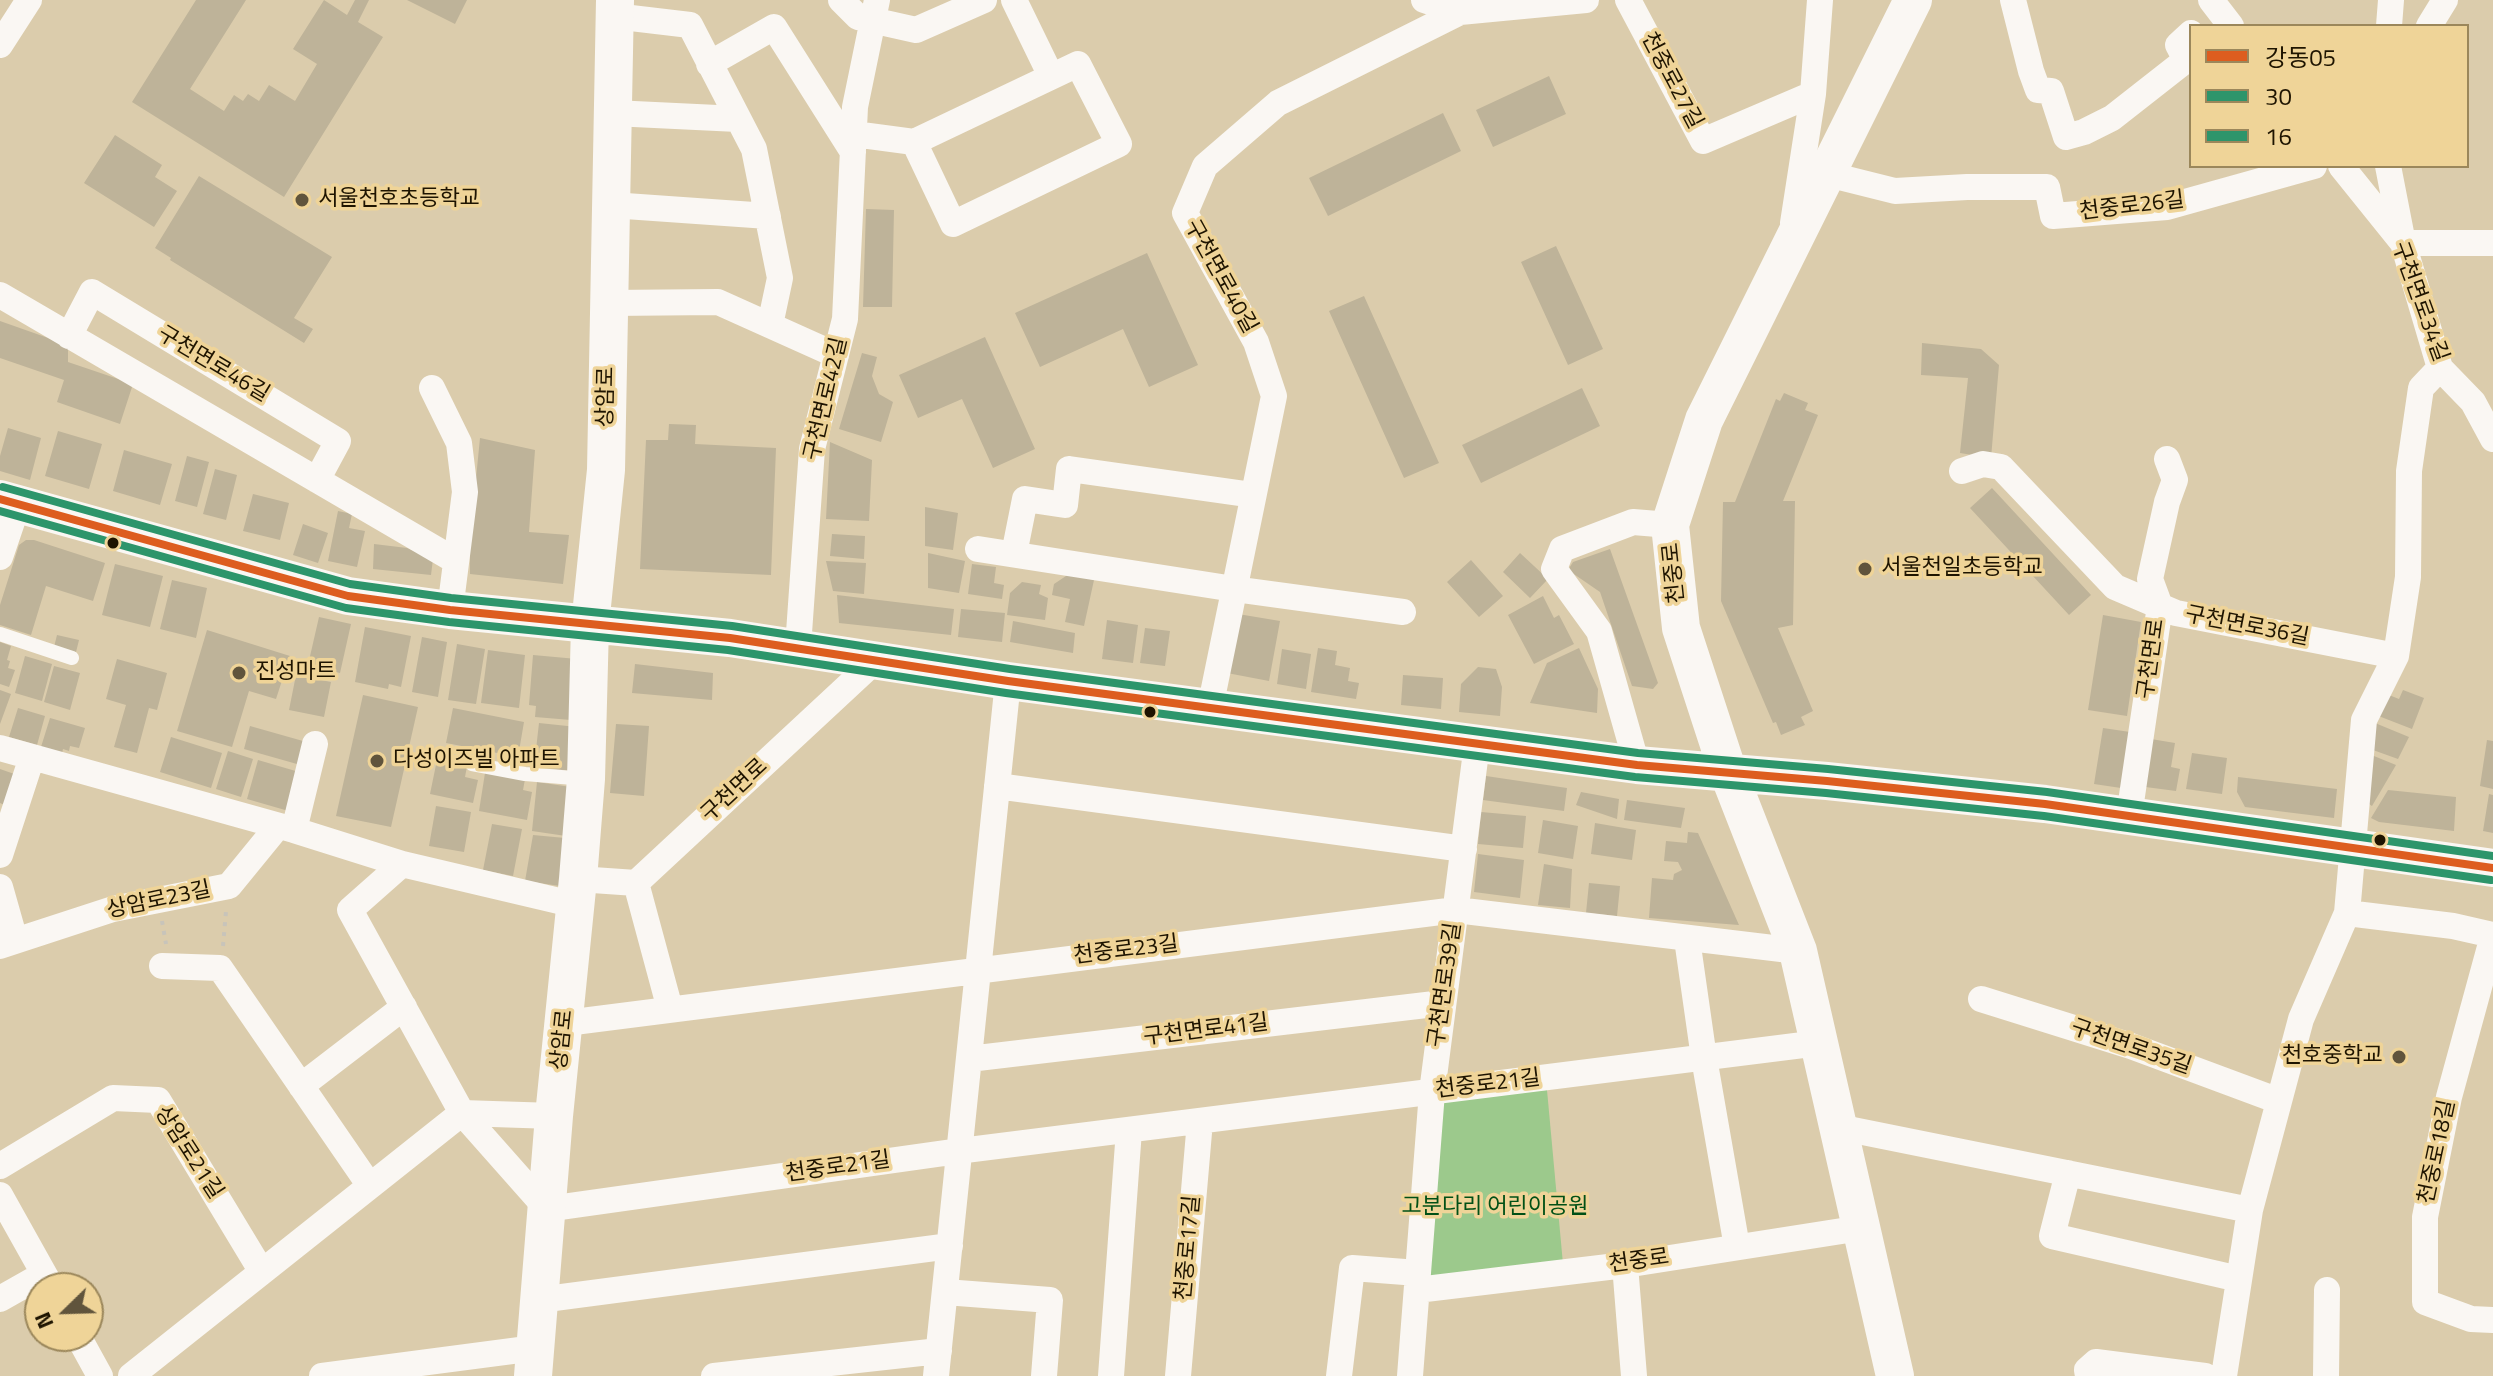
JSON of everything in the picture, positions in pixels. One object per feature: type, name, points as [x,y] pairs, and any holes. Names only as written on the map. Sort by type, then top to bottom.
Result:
[{"type":"main road","name":"천중로","points":[[1895,1376],[1798,951],[1728,772],[1681,628],[1670,525],[1704,420],[1913,0]]},
{"type":"main road","name":"상암로","points":[[534,1362],[554,1116],[566,1023],[577,892],[586,779],[590,625],[606,470],[615,8]]},
{"type":"main road","points":[[9,502],[348,596],[450,610],[798,647],[1008,681],[1637,765],[2045,804],[2493,868]]},
{"type":"street","points":[[0,44],[29,0]]},
{"type":"street","points":[[841,0],[858,17],[875,10],[916,30],[984,0]]},
{"type":"street","points":[[1014,0],[1051,76]]},
{"type":"street","points":[[1424,0],[1460,12],[1511,4],[1586,0]]},
{"type":"street","name":"천중로27길","points":[[1628,0],[1703,141],[1813,94]]},
{"type":"street","points":[[1788,250],[1813,94],[1820,0]]},
{"type":"street","points":[[2013,0],[2038,90],[2051,91],[2066,137],[2112,118],[2186,60],[2178,45],[2189,35]]},
{"type":"street","points":[[2389,24],[2391,0]]},
{"type":"street","points":[[2430,24],[2445,0]]},
{"type":"street","name":"상암로","points":[[615,8],[690,25],[754,149],[780,278],[770,325]]},
{"type":"street","name":"구천면로42길","points":[[798,647],[812,449],[845,319],[855,107],[875,10]]},
{"type":"street","name":"구천면로40길","points":[[1210,708],[1274,396],[1256,342],[1185,213],[1205,166],[1278,103],[1460,12]]},
{"type":"street","points":[[709,64],[774,27],[853,143],[914,142],[1078,64],[1119,144],[953,224],[914,142]]},
{"type":"street","points":[[613,113],[738,119]]},
{"type":"street","name":"천중로26길","points":[[1827,174],[1895,191],[2047,187],[2053,216],[2167,207],[2307,168]]},
{"type":"street","name":"구천면로34길","points":[[2343,168],[2403,243],[2440,368],[2473,402],[2493,439]]},
{"type":"street","points":[[2388,168],[2403,243],[2493,243]]},
{"type":"street","points":[[611,205],[768,216]]},
{"type":"street","name":"구천면로46길","points":[[69,336],[92,292],[338,441],[317,480]]},
{"type":"street","points":[[0,295],[456,561]]},
{"type":"street","points":[[609,303],[718,302],[836,355]]},
{"type":"street","points":[[2224,1376],[2250,1210],[2301,1019],[2347,913],[2364,720],[2396,656],[2408,577],[2409,471],[2421,388],[2440,368]]},
{"type":"street","points":[[432,388],[459,443],[465,492],[450,610]]},
{"type":"street","name":"구천면로","points":[[2129,816],[2160,606],[2150,579],[2175,480],[2167,459]]},
{"type":"street","name":"구천면로36길","points":[[1962,471],[1983,464],[2001,467],[2115,587],[2176,613],[2396,656]]},
{"type":"street","points":[[1014,554],[1025,499],[1065,505],[1069,469],[1253,495]]},
{"type":"street","points":[[0,557],[9,502]]},
{"type":"street","points":[[1637,765],[1599,631],[1554,569],[1562,549],[1633,522],[1670,525]]},
{"type":"street","points":[[978,549],[1403,612]]},
{"type":"street","name":"구천면로","points":[[636,883],[876,660]]},
{"type":"street","points":[[714,1376],[938,1364],[1008,681]]},
{"type":"street","points":[[286,828],[315,744]]},
{"type":"street","name":"구천면로39길","points":[[1410,1376],[1432,1092],[1477,744]]},
{"type":"street","points":[[0,748],[286,828],[402,864],[577,892],[636,883],[670,1009]]},
{"type":"street","points":[[0,855],[32,757]]},
{"type":"street","points":[[997,786],[1464,849]]},
{"type":"street","name":"상암로23길","points":[[0,887],[7,943],[113,909],[229,886],[286,828]]},
{"type":"street","points":[[402,864],[350,910],[462,1113],[547,1209]]},
{"type":"street","name":"천중로23길","points":[[566,1023],[1456,910],[1798,951]]},
{"type":"street","points":[[2347,913],[2453,926],[2493,936]]},
{"type":"street","name":"천중로18길","points":[[2493,936],[2449,1097],[2425,1217],[2425,1302],[2471,1319],[2493,1320]]},
{"type":"street","points":[[1687,939],[1737,1247]]},
{"type":"street","points":[[167,966],[220,968],[370,1186]]},
{"type":"street","name":"구천면로35길","points":[[1981,999],[2131,1046],[2279,1101]]},
{"type":"street","name":"구천면로41길","points":[[969,1059],[1443,1003]]},
{"type":"street","points":[[301,1086],[404,1007]]},
{"type":"street","name":"천중로21길","points":[[547,1209],[959,1151],[1819,1043]]},
{"type":"street","name":"상암로21길","points":[[0,1166],[113,1098],[158,1100],[262,1272]]},
{"type":"street","points":[[131,1376],[462,1113],[554,1116]]},
{"type":"street","name":"천중로17길","points":[[1178,1376],[1200,1121]]},
{"type":"street","points":[[1838,1127],[2250,1210]]},
{"type":"street","points":[[1111,1376],[1129,1130]]},
{"type":"street","points":[[2068,1173],[2052,1236],[2239,1279]]},
{"type":"street","points":[[0,1195],[43,1272]]},
{"type":"street","name":"천중로","points":[[1417,1281],[1625,1265],[1861,1228]]},
{"type":"street","points":[[539,1300],[950,1246]]},
{"type":"street","points":[[1625,1265],[1634,1376]]},
{"type":"street","points":[[1339,1376],[1352,1268],[1417,1281]]},
{"type":"street","points":[[0,1299],[24,1290]]},
{"type":"street","points":[[2326,1376],[2327,1290]]},
{"type":"street","points":[[945,1292],[1050,1300],[1044,1376]]},
{"type":"street","points":[[87,1352],[100,1376]]},
{"type":"street","name":"상암로","points":[[322,1376],[534,1362]]},
{"type":"street","points":[[2088,1376],[2087,1370],[2096,1362],[2205,1376]]},
{"type":"lane","points":[[0,634],[72,658]]},
{"type":"lane","points":[[472,764],[525,774],[586,779]]},
{"type":"path","points":[[220,968],[229,886]]},
{"type":"path","points":[[158,900],[167,966]]},
{"type":"green space","name":"고분다리 어린이공원","points":[[1547,1090],[1563,1264],[1429,1278],[1441,1100]]},
{"type":"building","points":[[196,0],[246,0],[190,89],[224,111],[234,95],[243,101],[248,94],[259,101],[269,85],[295,101],[317,64],[293,49],[324,0],[347,15],[355,0],[369,0],[358,22],[383,37],[284,197],[132,102]]},
{"type":"building","points":[[407,0],[467,0],[455,24]]},
{"type":"building","points":[[1549,76],[1566,114],[1493,147],[1476,110]]},
{"type":"building","points":[[1443,113],[1461,151],[1328,216],[1309,178]]},
{"type":"building","points":[[115,135],[162,165],[155,177],[177,191],[154,227],[84,183]]},
{"type":"building","points":[[199,176],[332,257],[294,318],[313,329],[304,343],[155,248]]},
{"type":"building","points":[[866,209],[894,210],[892,307],[863,307]]},
{"type":"building","points":[[1556,246],[1603,349],[1568,365],[1521,262]]},
{"type":"building","points":[[1147,253],[1198,365],[1149,387],[1123,329],[1040,367],[1015,313]]},
{"type":"building","points":[[1364,296],[1439,463],[1404,478],[1329,311]]},
{"type":"building","points":[[0,321],[68,345],[68,362],[133,384],[120,424],[57,402],[64,380],[0,358]]},
{"type":"building","points":[[985,337],[1035,449],[993,468],[962,399],[918,418],[899,375]]},
{"type":"building","points":[[1922,343],[1981,349],[1999,365],[1991,458],[1960,453],[1968,378],[1921,375]]},
{"type":"building","points":[[862,353],[877,357],[872,376],[879,394],[893,402],[881,442],[839,429]]},
{"type":"building","points":[[1582,388],[1600,426],[1481,483],[1462,445]]},
{"type":"building","points":[[1784,393],[1808,403],[1805,410],[1818,415],[1783,501],[1795,501],[1793,625],[1778,628],[1813,711],[1801,717],[1805,725],[1781,735],[1721,601],[1723,502],[1735,502],[1776,399],[1780,401]]},
{"type":"building","points":[[669,424],[696,425],[695,444],[776,448],[771,575],[640,569],[646,440],[668,440]]},
{"type":"building","points":[[8,428],[41,438],[30,480],[0,471],[0,456]]},
{"type":"building","points":[[58,431],[102,444],[89,489],[45,476]]},
{"type":"building","points":[[480,438],[535,450],[529,532],[569,535],[563,584],[470,574],[470,539]]},
{"type":"building","points":[[830,442],[872,460],[869,521],[826,519]]},
{"type":"building","points":[[124,450],[172,464],[160,505],[113,491]]},
{"type":"building","points":[[187,456],[209,462],[197,507],[175,501]]},
{"type":"building","points":[[215,469],[237,475],[226,520],[203,514]]},
{"type":"building","points":[[1992,488],[2091,595],[2069,615],[1970,508]]},
{"type":"building","points":[[253,494],[289,503],[280,540],[243,531]]},
{"type":"building","points":[[925,507],[958,513],[953,550],[925,546]]},
{"type":"building","points":[[338,511],[352,514],[349,528],[365,531],[357,567],[328,561]]},
{"type":"building","points":[[303,524],[328,533],[318,563],[293,555]]},
{"type":"building","points":[[832,534],[865,536],[864,559],[830,556]]},
{"type":"building","points":[[26,540],[105,563],[93,601],[46,586],[31,635],[0,625],[0,605],[19,545]]},
{"type":"building","points":[[374,544],[407,548],[433,559],[431,575],[373,569]]},
{"type":"building","points":[[1610,549],[1658,683],[1653,689],[1632,686],[1600,592],[1568,570],[1573,562]]},
{"type":"building","points":[[928,553],[965,561],[959,593],[928,588]]},
{"type":"building","points":[[1520,553],[1548,579],[1530,598],[1503,572]]},
{"type":"building","points":[[1471,560],[1503,596],[1479,617],[1447,582]]},
{"type":"building","points":[[826,561],[866,563],[864,594],[833,591]]},
{"type":"building","points":[[115,564],[163,576],[150,627],[102,615]]},
{"type":"building","points":[[972,564],[996,567],[994,583],[1004,585],[1002,599],[968,594]]},
{"type":"building","points":[[1069,574],[1094,580],[1084,626],[1065,622],[1070,599],[1052,595],[1054,584]]},
{"type":"building","points":[[172,580],[207,588],[196,638],[160,629]]},
{"type":"building","points":[[1022,582],[1041,585],[1039,594],[1048,598],[1045,620],[1007,615],[1010,593]]},
{"type":"building","points":[[837,595],[954,609],[951,635],[839,623]]},
{"type":"building","points":[[1543,596],[1554,618],[1559,615],[1574,644],[1534,664],[1508,615]]},
{"type":"building","points":[[961,609],[1005,613],[1002,642],[958,637]]},
{"type":"building","points":[[1238,614],[1280,621],[1269,681],[1227,673]]},
{"type":"building","points":[[2103,615],[2141,622],[2127,716],[2088,710]]},
{"type":"building","points":[[319,617],[351,624],[340,673],[308,665]]},
{"type":"building","points":[[1107,620],[1138,625],[1133,663],[1102,659]]},
{"type":"building","points":[[1013,621],[1075,633],[1073,653],[1010,642]]},
{"type":"building","points":[[365,627],[411,636],[401,687],[389,684],[388,689],[355,682]]},
{"type":"building","points":[[1145,628],[1170,631],[1165,666],[1140,663]]},
{"type":"building","name":"진성마트","points":[[207,630],[290,656],[276,699],[249,691],[232,747],[177,731]]},
{"type":"building","points":[[57,635],[79,640],[76,652],[54,647]]},
{"type":"building","points":[[422,637],[447,642],[438,697],[412,692]]},
{"type":"building","points":[[0,642],[11,646],[8,668],[15,670],[9,687],[0,684]]},
{"type":"building","points":[[457,644],[485,649],[476,704],[448,700]]},
{"type":"building","points":[[1318,648],[1337,651],[1335,665],[1350,668],[1348,681],[1359,683],[1356,699],[1311,692]]},
{"type":"building","points":[[1579,648],[1598,689],[1597,713],[1530,703],[1547,663]]},
{"type":"building","points":[[1282,649],[1311,654],[1306,689],[1277,684]]},
{"type":"building","points":[[488,650],[525,655],[519,708],[481,703]]},
{"type":"building","points":[[533,655],[577,659],[571,720],[535,717],[536,706],[529,705]]},
{"type":"building","points":[[25,656],[52,664],[42,701],[15,693]]},
{"type":"building","points":[[117,659],[167,673],[157,710],[149,708],[137,753],[114,747],[126,705],[106,699]]},
{"type":"building","points":[[635,664],[713,673],[712,700],[632,693]]},
{"type":"building","points":[[54,666],[80,673],[70,710],[44,702]]},
{"type":"building","points":[[1478,667],[1496,669],[1502,687],[1500,716],[1459,712],[1461,684]]},
{"type":"building","points":[[296,675],[331,682],[324,717],[289,710]]},
{"type":"building","points":[[1403,675],[1443,678],[1441,709],[1401,705]]},
{"type":"building","points":[[0,690],[11,694],[0,724]]},
{"type":"building","points":[[2403,690],[2424,698],[2412,729],[2376,715],[2384,693],[2399,699]]},
{"type":"building","name":"다성이즈빌 아파트","points":[[363,695],[418,707],[391,827],[336,816]]},
{"type":"building","points":[[18,708],[45,716],[37,745],[9,737]]},
{"type":"building","points":[[453,708],[524,722],[518,757],[446,743]]},
{"type":"building","points":[[50,718],[85,728],[79,748],[70,746],[69,751],[63,749],[62,753],[41,747]]},
{"type":"building","points":[[539,723],[577,727],[573,771],[534,767]]},
{"type":"building","points":[[2375,723],[2409,737],[2398,759],[2373,750]]},
{"type":"building","points":[[616,724],[649,726],[644,796],[610,793]]},
{"type":"building","points":[[250,726],[310,743],[304,766],[244,749]]},
{"type":"building","points":[[2103,728],[2130,732],[2121,788],[2094,784]]},
{"type":"building","points":[[171,737],[222,753],[211,788],[160,772]]},
{"type":"building","points":[[2145,738],[2175,743],[2171,767],[2180,769],[2176,791],[2138,786]]},
{"type":"building","points":[[2487,740],[2493,741],[2493,789],[2480,786]]},
{"type":"building","points":[[228,751],[253,759],[241,797],[216,789]]},
{"type":"building","points":[[2192,753],[2227,758],[2222,794],[2186,789]]},
{"type":"building","points":[[2369,754],[2396,765],[2372,806],[2363,800]]},
{"type":"building","points":[[438,755],[468,761],[465,777],[478,780],[473,803],[430,794]]},
{"type":"building","points":[[258,760],[299,772],[292,812],[247,799]]},
{"type":"building","points":[[0,769],[20,776],[9,807],[0,803]]},
{"type":"building","points":[[485,773],[525,779],[523,790],[532,792],[527,820],[479,811]]},
{"type":"building","points":[[1486,776],[1567,788],[1564,811],[1483,800]]},
{"type":"building","points":[[2238,777],[2337,789],[2334,818],[2245,807],[2237,792]]},
{"type":"building","points":[[537,782],[571,787],[566,836],[532,831]]},
{"type":"building","points":[[2388,790],[2456,797],[2454,831],[2379,822],[2371,818]]},
{"type":"building","points":[[1581,792],[1619,799],[1617,819],[1576,805]]},
{"type":"building","points":[[2489,794],[2493,795],[2493,833],[2483,831]]},
{"type":"building","points":[[1627,800],[1685,808],[1681,828],[1624,820]]},
{"type":"building","points":[[436,806],[471,812],[464,852],[429,846]]},
{"type":"building","points":[[1481,812],[1526,816],[1523,848],[1478,844]]},
{"type":"building","points":[[1543,820],[1578,826],[1573,859],[1538,853]]},
{"type":"building","points":[[1595,823],[1636,830],[1632,860],[1591,854]]},
{"type":"building","points":[[492,824],[522,829],[513,876],[483,870]]},
{"type":"building","points":[[1688,832],[1698,833],[1739,925],[1649,918],[1652,878],[1673,880],[1674,874],[1682,870],[1678,862],[1664,861],[1666,841],[1687,843]]},
{"type":"building","points":[[533,835],[565,838],[560,886],[525,881]]},
{"type":"building","points":[[1478,854],[1524,860],[1520,898],[1474,892]]},
{"type":"building","points":[[1544,864],[1572,869],[1570,908],[1538,905]]},
{"type":"building","points":[[1589,883],[1620,886],[1617,916],[1586,913]]},
{"type":"transit line","name":"16","points":[[3,487],[350,584],[451,598],[732,626],[1010,669],[1638,753],[2047,792],[2493,856]]},
{"type":"transit line","name":"강동05","points":[[0,499],[348,596],[450,610],[730,638],[1008,681],[1637,765],[2045,804],[2493,868]]},
{"type":"transit line","name":"30","points":[[0,511],[346,608],[449,622],[728,650],[1006,693],[1635,777],[2044,816],[2491,880]]},
{"type":"place","name":"서울천호초등학교","points":[[302,200]]},
{"type":"place","name":"서울천일초등학교","points":[[1865,569]]},
{"type":"place","name":"진성마트","points":[[239,673]]},
{"type":"place","name":"다성이즈빌 아파트","points":[[377,761]]},
{"type":"place","name":"천호중학교","points":[[2399,1057]]}]
